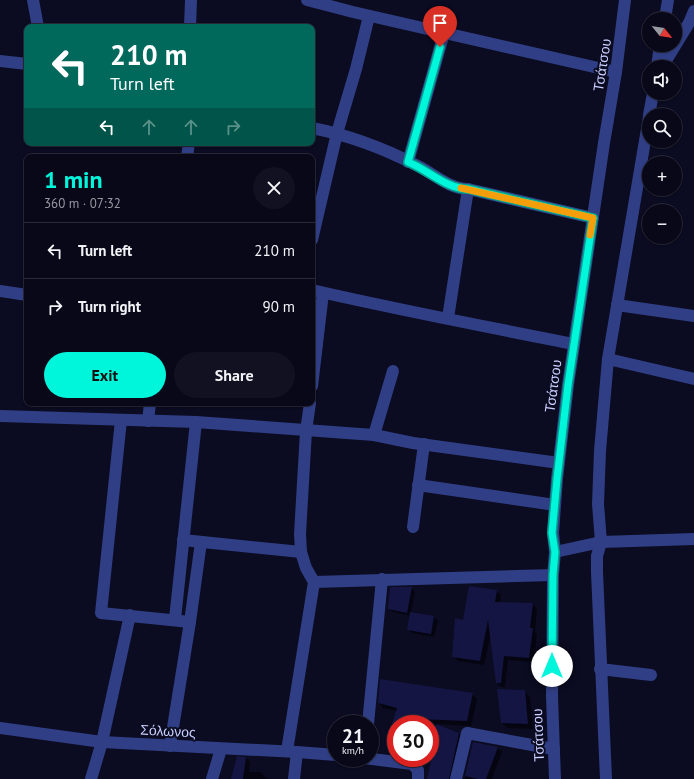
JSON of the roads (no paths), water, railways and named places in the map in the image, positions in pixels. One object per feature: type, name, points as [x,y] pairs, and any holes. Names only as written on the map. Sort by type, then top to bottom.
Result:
[{"type":"street","points":[[26,0],[37,23]]},
{"type":"street","points":[[33,0],[37,23]]},
{"type":"street","points":[[190,24],[191,0]]},
{"type":"street","points":[[307,0],[369,16],[616,72]]},
{"type":"street","name":"Τσάτσου","points":[[555,779],[552,697],[553,575],[555,552],[552,533],[554,505],[574,344],[616,72],[625,0]]},
{"type":"street","points":[[666,12],[668,0]]},
{"type":"street","points":[[666,60],[689,23],[694,11]]},
{"type":"street","points":[[315,227],[337,133],[356,69],[369,16]]},
{"type":"street","points":[[408,162],[444,33]]},
{"type":"street","points":[[0,61],[24,64]]},
{"type":"street","points":[[315,129],[337,133],[359,140],[408,162],[449,184],[463,189],[593,218]]},
{"type":"street","points":[[606,779],[600,669],[597,572],[597,556],[601,542],[598,504],[600,459],[608,359],[643,148]]},
{"type":"street","points":[[448,318],[468,189]]},
{"type":"street","points":[[0,291],[24,295]]},
{"type":"street","points":[[315,329],[317,291],[393,308],[574,344]]},
{"type":"street","points":[[617,305],[694,316]]},
{"type":"street","points":[[608,359],[694,379]]},
{"type":"street","points":[[374,435],[393,371]]},
{"type":"street","points":[[148,421],[150,406]]},
{"type":"street","points":[[294,779],[292,752],[314,582],[306,568],[301,552],[300,534],[306,430],[310,406]]},
{"type":"street","points":[[0,416],[196,422],[374,435],[424,444],[559,463]]},
{"type":"street","points":[[121,420],[101,613],[174,619],[190,622]]},
{"type":"street","points":[[174,619],[196,422]]},
{"type":"street","points":[[413,527],[424,444]]},
{"type":"street","points":[[418,485],[554,505]]},
{"type":"street","points":[[555,552],[601,542],[694,539]]},
{"type":"street","points":[[182,540],[301,552]]},
{"type":"street","points":[[170,746],[201,542]]},
{"type":"street","points":[[314,582],[553,575]]},
{"type":"street","points":[[369,715],[382,579]]},
{"type":"street","points":[[91,779],[102,742],[130,615]]},
{"type":"street","points":[[600,669],[651,675]]},
{"type":"street","name":"Σόλωνος","points":[[0,728],[102,742],[327,754]]},
{"type":"street","points":[[456,779],[467,733],[554,749]]},
{"type":"street","points":[[212,779],[221,749]]},
{"type":"street","points":[[379,760],[412,764],[418,770],[418,779]]}]
